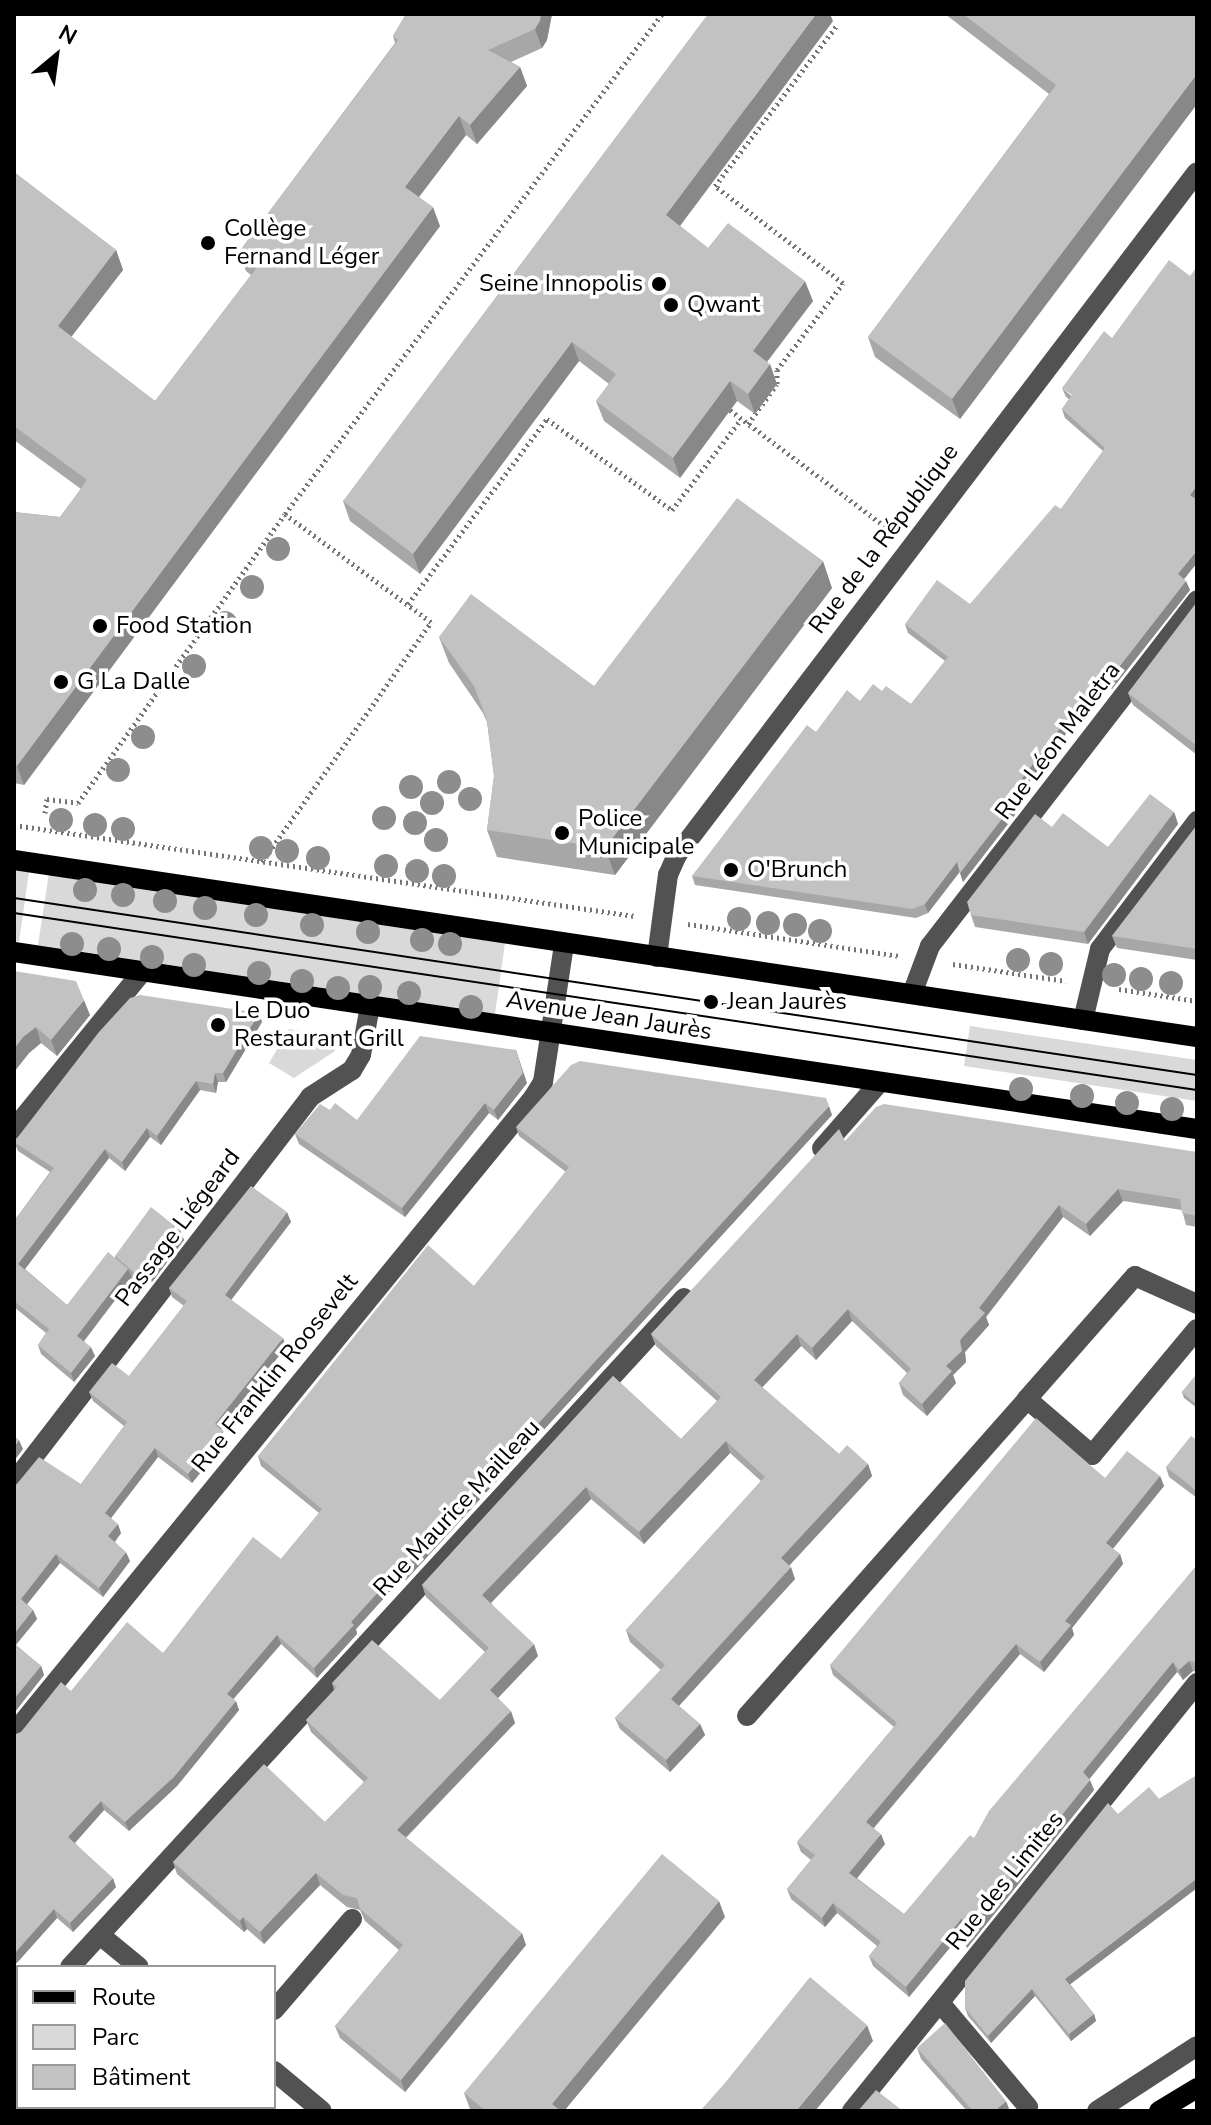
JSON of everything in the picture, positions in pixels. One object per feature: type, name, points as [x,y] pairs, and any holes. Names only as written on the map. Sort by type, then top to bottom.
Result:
[{"type":"main road","points":[[14,860],[1197,1037]]},
{"type":"main road","name":"Avenue Jean Jaurès","points":[[14,952],[552,1035],[1197,1129]]},
{"type":"main road","points":[[1159,2111],[1197,2088]]},
{"type":"street","name":"Rue de la République","points":[[657,957],[668,875],[677,855],[1197,172]]},
{"type":"street","name":"Rue Léon Maletra","points":[[912,994],[930,946],[1197,600]]},
{"type":"street","points":[[1083,1020],[1100,949],[1197,821]]},
{"type":"street","name":"Rue Franklin Roosevelt","points":[[14,1733],[520,1115],[543,1082],[564,944]]},
{"type":"street","points":[[14,1129],[142,972]]},
{"type":"street","name":"Passage Liégeard","points":[[14,1482],[310,1097],[352,1070],[361,1055],[370,1006]]},
{"type":"street","points":[[811,1161],[880,1082]]},
{"type":"street","points":[[747,1716],[1135,1276],[1197,1304]]},
{"type":"street","name":"Rue Maurice Mailleau","points":[[72,1965],[703,1278]]},
{"type":"street","points":[[1027,1399],[1092,1455],[1197,1329]]},
{"type":"street","name":"Rue des Limites","points":[[852,2111],[1197,1683]]},
{"type":"street","points":[[276,2008],[352,1919]]},
{"type":"street","points":[[100,1935],[137,1965]]},
{"type":"street","points":[[941,2004],[1028,2107]]},
{"type":"street","points":[[1097,2111],[1197,2046]]},
{"type":"street","points":[[276,2073],[322,2111]]},
{"type":"path","points":[[45,813],[47,799],[78,803],[285,514],[662,14]]},
{"type":"path","points":[[748,424],[777,384],[777,370],[843,283],[715,186],[837,25]]},
{"type":"path","points":[[730,410],[911,547]]},
{"type":"path","points":[[408,604],[547,419],[672,510],[741,419]]},
{"type":"path","points":[[262,862],[431,622],[285,514]]},
{"type":"path","points":[[14,825],[646,918]]},
{"type":"path","points":[[685,924],[902,956]]},
{"type":"green space","points":[[14,870],[29,872],[19,942],[14,941]]},
{"type":"green space","points":[[49,873],[505,943],[495,1014],[38,945]]},
{"type":"green space","points":[[970,1026],[1197,1060],[1197,1101],[964,1066]]},
{"type":"green space","points":[[289,1029],[337,1037],[335,1051],[294,1078],[269,1063]]},
{"type":"building","points":[[406,14],[541,14],[535,29],[488,50],[520,67],[470,125],[459,116],[405,187],[433,207],[17,766],[14,765],[14,512],[60,517],[87,480],[14,426],[14,172],[116,250],[58,326],[155,401],[258,266],[239,252],[398,40],[393,36]]},
{"type":"building","name":"Seine Innopolis","points":[[708,14],[816,14],[666,215],[708,248],[728,223],[805,281],[753,351],[770,364],[748,394],[730,381],[673,458],[596,401],[616,374],[572,342],[413,554],[343,501]]},
{"type":"building","points":[[963,14],[1197,14],[1197,74],[952,399],[868,337],[1056,85]]},
{"type":"building","points":[[1169,260],[1190,276],[1197,267],[1197,485],[1190,495],[1197,500],[1197,550],[1178,574],[1186,581],[1109,680],[1101,674],[1008,797],[1015,802],[960,873],[957,862],[925,904],[912,909],[692,876],[807,725],[816,732],[847,690],[860,701],[873,684],[882,691],[886,686],[911,704],[948,657],[905,624],[937,580],[970,604],[1055,505],[1061,509],[1105,448],[1062,409],[1072,395],[1062,388],[1104,331],[1112,338]]},
{"type":"building","points":[[737,498],[823,561],[605,848],[487,830],[494,776],[487,720],[474,686],[439,637],[471,594],[594,686]]},
{"type":"building","points":[[1197,602],[1197,746],[1128,693]]},
{"type":"building","points":[[1150,794],[1174,812],[1084,932],[971,915],[967,902],[1035,814],[1052,827],[1063,813],[1108,847]]},
{"type":"building","points":[[1197,825],[1197,949],[1112,936]]},
{"type":"building","points":[[14,971],[76,981],[84,1000],[51,1040],[36,1027],[14,1049]]},
{"type":"building","points":[[140,995],[259,1013],[223,1073],[215,1073],[213,1084],[196,1081],[157,1136],[147,1128],[122,1162],[105,1149],[18,1264],[67,1305],[108,1252],[128,1269],[77,1336],[91,1347],[71,1373],[38,1345],[49,1329],[14,1301],[14,1221],[54,1168],[14,1142],[99,1032],[130,998]]},
{"type":"building","points":[[420,1036],[516,1050],[523,1073],[494,1110],[485,1103],[402,1208],[295,1134],[320,1104],[330,1110],[335,1103],[357,1120]]},
{"type":"building","points":[[580,1061],[826,1098],[829,1106],[403,1571],[399,1569],[314,1668],[277,1635],[227,1694],[236,1701],[174,1777],[125,1822],[101,1801],[68,1837],[113,1878],[70,1923],[54,1909],[14,1954],[14,1735],[21,1732],[61,1682],[71,1691],[127,1622],[163,1653],[253,1537],[281,1559],[302,1534],[322,1509],[258,1456],[428,1245],[474,1286],[569,1167],[516,1127],[571,1065]]},
{"type":"building","points":[[884,1104],[1197,1152],[1197,1216],[1182,1213],[1180,1199],[1118,1189],[1086,1224],[1059,1205],[979,1308],[985,1313],[960,1340],[962,1351],[946,1366],[952,1371],[922,1404],[899,1383],[911,1369],[848,1309],[812,1348],[797,1334],[754,1380],[839,1454],[847,1445],[868,1464],[781,1558],[791,1567],[671,1699],[700,1724],[666,1760],[615,1718],[665,1665],[626,1630],[765,1477],[726,1441],[639,1532],[586,1487],[482,1595],[534,1644],[490,1690],[511,1711],[397,1830],[522,1933],[401,2080],[335,2026],[403,1945],[360,1909],[357,1898],[343,1895],[316,1873],[260,1932],[243,1917],[240,1921],[173,1862],[264,1764],[325,1822],[368,1778],[306,1720],[337,1687],[332,1683],[372,1640],[440,1700],[489,1648],[422,1585],[613,1376],[681,1439],[721,1397],[651,1334],[839,1129],[845,1141],[876,1107]]},
{"type":"building","points":[[251,1186],[287,1212],[225,1295],[283,1338],[215,1424],[223,1431],[188,1474],[155,1448],[105,1513],[118,1524],[108,1536],[126,1552],[99,1588],[56,1554],[21,1599],[33,1610],[14,1634],[14,1484],[39,1457],[81,1484],[127,1422],[89,1392],[112,1363],[129,1376],[187,1301],[169,1288]]},
{"type":"building","points":[[151,1207],[180,1230],[148,1271],[143,1267],[137,1275],[115,1256]]},
{"type":"building","points":[[1197,1374],[1197,1405],[1182,1392]]},
{"type":"building","points":[[1036,1418],[1105,1478],[1127,1451],[1160,1476],[1106,1543],[1120,1554],[1065,1621],[1071,1625],[1040,1662],[1016,1644],[866,1822],[881,1834],[849,1873],[904,1914],[970,1835],[974,1838],[989,1811],[1197,1565],[1197,1662],[1189,1661],[1179,1670],[1173,1662],[1083,1772],[1090,1780],[963,1938],[962,1918],[906,1987],[869,1956],[881,1942],[833,1903],[822,1918],[787,1889],[815,1855],[797,1842],[897,1723],[830,1665]]},
{"type":"building","points":[[1191,1436],[1197,1440],[1197,1491],[1166,1467]]},
{"type":"building","points":[[14,1644],[41,1666],[14,1699]]},
{"type":"building","points":[[1197,1775],[1197,1882],[1195,1880],[1065,1979],[1094,2014],[1069,2034],[1032,1989],[988,2036],[965,2008],[965,1981],[1108,1803],[1118,1814],[1149,1787],[1159,1799]]},
{"type":"building","points":[[662,1854],[719,1901],[552,2104],[561,2111],[486,2111],[464,2093]]},
{"type":"building","points":[[810,1977],[867,2025],[796,2111],[700,2111],[725,2083]]},
{"type":"building","points":[[945,2023],[1006,2101],[995,2111],[973,2111],[917,2048]]},
{"type":"building","points":[[876,2090],[903,2111],[858,2111]]},
{"type":"building","points":[[263,2109],[265,2111],[213,2111]]},
{"type":"tram line","points":[[14,898],[1197,1075]]},
{"type":"tram line","points":[[14,913],[1197,1090]]},
{"type":"place","name":"Collège Fernand Léger","points":[[208,243]]},
{"type":"place","name":"Seine Innopolis","points":[[659,284]]},
{"type":"place","name":"Qwant","points":[[671,305]]},
{"type":"place","name":"Food Station","points":[[100,626]]},
{"type":"place","name":"G La Dalle","points":[[61,682]]},
{"type":"place","name":"Police Municipale","points":[[562,833]]},
{"type":"place","name":"O'Brunch","points":[[731,870]]},
{"type":"place","name":"Jean Jaurès","points":[[711,1002]]},
{"type":"place","name":"Le Duo Restaurant Grill","points":[[218,1025]]}]
